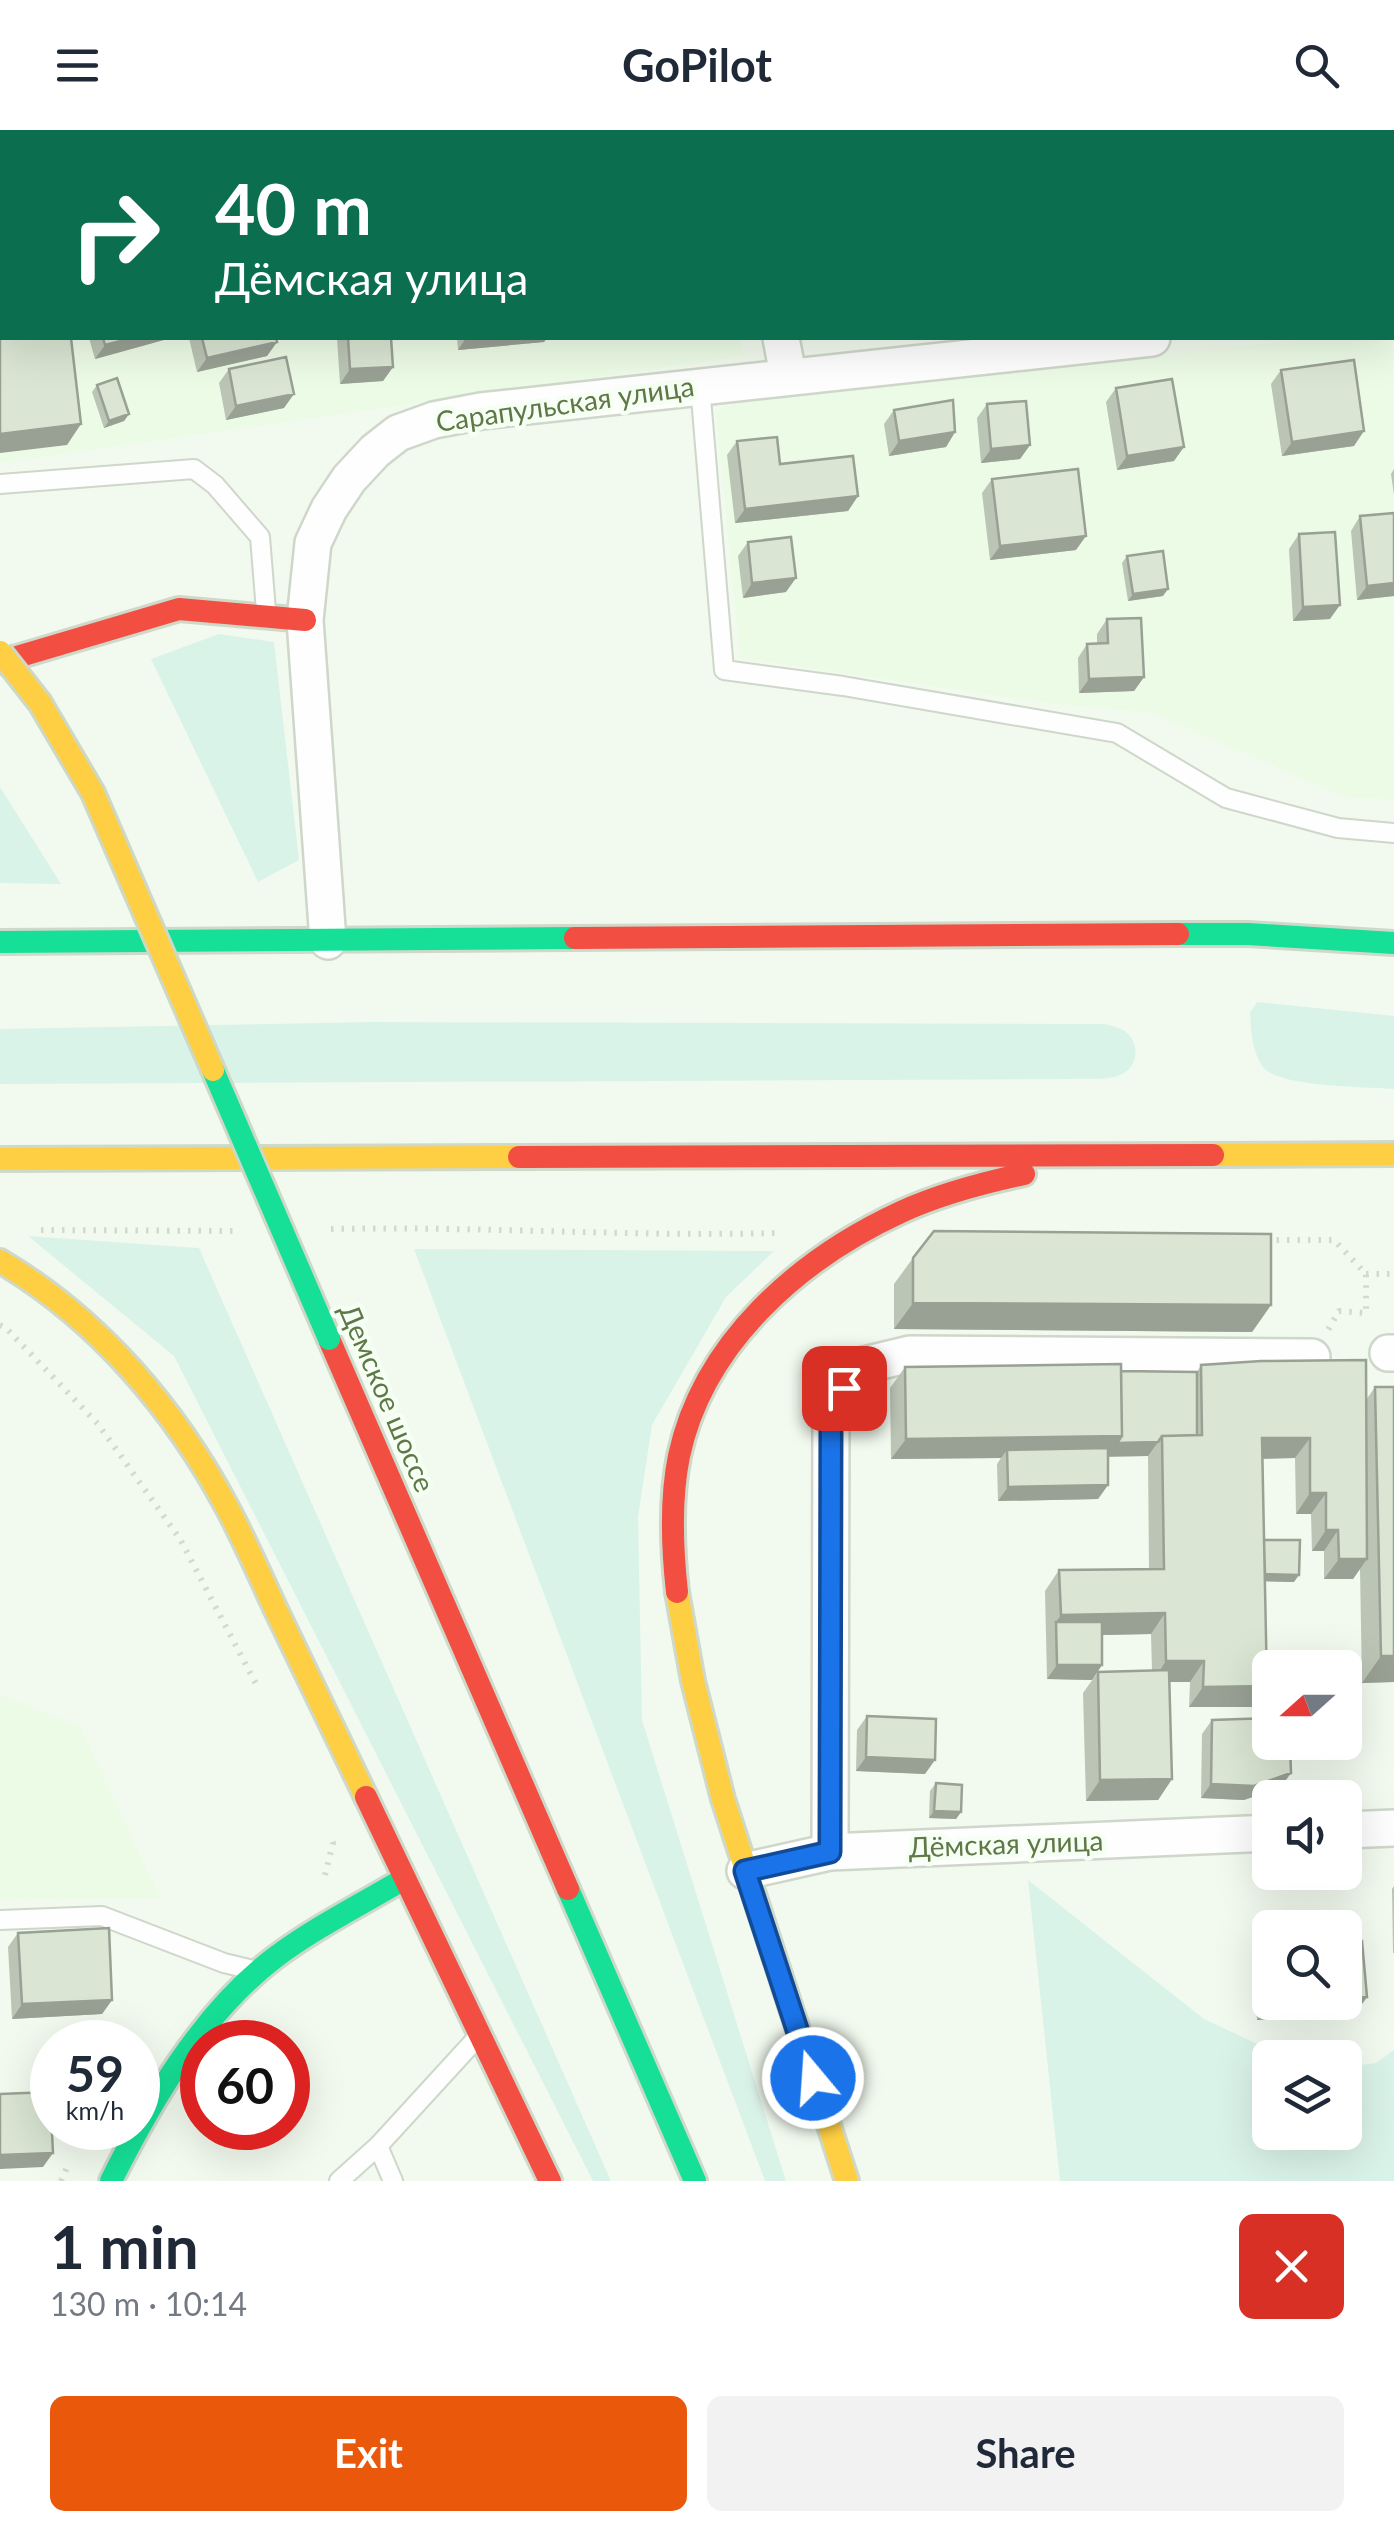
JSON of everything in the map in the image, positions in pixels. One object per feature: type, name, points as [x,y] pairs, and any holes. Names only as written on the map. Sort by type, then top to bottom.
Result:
[{"type":"main road","points":[[0,662],[178,610],[305,620]]},
{"type":"main road","name":"Демское шоссе","points":[[0,652],[56,724],[93,794],[694,2181]]},
{"type":"main road","points":[[0,942],[1248,934],[1394,944]]},
{"type":"main road","points":[[847,2181],[707,1744],[682,1632],[672,1556],[672,1506],[680,1451],[698,1398],[728,1347],[762,1306],[849,1240],[902,1212],[965,1189],[1117,1154]]},
{"type":"main road","points":[[0,1159],[1394,1154]]},
{"type":"main road","points":[[0,1260],[59,1300],[98,1337],[154,1396],[189,1444],[229,1511],[550,2181]]},
{"type":"main road","points":[[111,2181],[178,2066],[221,2008],[296,1942],[404,1879]]},
{"type":"street","points":[[781,340],[788,376]]},
{"type":"street","name":"Сарапульская улица","points":[[328,942],[305,620],[313,543],[329,508],[349,480],[398,433],[434,420],[480,411],[1133,340]]},
{"type":"street","points":[[830,1852],[831,1410],[856,1367],[910,1354],[1312,1356]]},
{"type":"street","points":[[1362,1829],[1394,1828]]},
{"type":"street","name":"Дёмская улица","points":[[745,1871],[830,1852],[1252,1835]]},
{"type":"lane","points":[[700,386],[724,670],[843,686],[1117,733],[1226,798],[1338,828],[1394,833]]},
{"type":"lane","points":[[0,484],[194,470],[215,485],[260,537],[267,617]]},
{"type":"lane","points":[[0,1920],[102,1916],[224,1963],[258,1972]]},
{"type":"lane","points":[[339,2181],[378,2146],[480,2035]]},
{"type":"lane","points":[[378,2146],[393,2181]]},
{"type":"path","points":[[329,1229],[779,1233]]},
{"type":"path","points":[[39,1230],[234,1231]]},
{"type":"path","points":[[1256,1240],[1334,1240],[1366,1274],[1366,1313],[1339,1311]]},
{"type":"path","points":[[1366,1274],[1394,1274]]},
{"type":"path","points":[[0,1325],[98,1424],[180,1540],[265,1703]]},
{"type":"path","points":[[324,1826],[333,1843],[324,1878]]},
{"type":"shaded area","points":[[0,340],[741,340],[744,356],[0,463]]},
{"type":"shaded area","points":[[1302,340],[1393,340],[1394,800],[1345,797],[1153,713],[1047,703],[740,658],[716,414],[730,400]]},
{"type":"shaded area","points":[[219,634],[274,642],[299,860],[258,882],[151,659]]},
{"type":"shaded area","points":[[0,787],[61,884],[0,883]]},
{"type":"shaded area","points":[[1257,1002],[1394,1016],[1394,1089],[1303,1082],[1272,1074],[1259,1061],[1253,1041],[1250,1013]]},
{"type":"shaded area","points":[[372,1022],[1105,1024],[1127,1033],[1134,1043],[1135,1055],[1122,1074],[1098,1079],[0,1084],[0,1029]]},
{"type":"shaded area","points":[[28,1236],[199,1248],[611,2181],[593,2181],[174,1356]]},
{"type":"shaded area","points":[[414,1249],[774,1251],[726,1297],[652,1425],[638,1517],[642,1720],[786,2181],[765,2181]]},
{"type":"shaded area","points":[[0,1695],[80,1727],[160,1898],[0,1899]]},
{"type":"shaded area","points":[[1028,1880],[1204,2019],[1252,2042],[1252,2150],[1362,2150],[1362,2065],[1376,2063],[1394,2050],[1394,2181],[1060,2181]]},
{"type":"building","points":[[0,340],[71,340],[81,424],[0,434]]},
{"type":"building","points":[[202,340],[277,342],[207,358]]},
{"type":"building","points":[[348,340],[391,340],[393,367],[350,369]]},
{"type":"building","points":[[286,357],[294,394],[236,406],[229,369]]},
{"type":"building","points":[[1354,360],[1364,431],[1292,442],[1281,370]]},
{"type":"building","points":[[117,378],[129,414],[109,421],[97,385]]},
{"type":"building","points":[[1172,379],[1184,447],[1127,456],[1116,388]]},
{"type":"building","points":[[953,400],[955,432],[899,441],[894,410]]},
{"type":"building","points":[[1026,401],[1030,445],[991,449],[987,404]]},
{"type":"building","points":[[777,437],[780,464],[853,456],[858,496],[745,509],[737,441]]},
{"type":"building","points":[[1078,469],[1086,536],[1000,546],[992,479]]},
{"type":"building","points":[[1394,513],[1394,583],[1367,586],[1360,516]]},
{"type":"building","points":[[1335,532],[1340,605],[1303,607],[1299,534]]},
{"type":"building","points":[[791,537],[796,578],[752,583],[748,542]]},
{"type":"building","points":[[1163,551],[1168,589],[1133,594],[1127,556]]},
{"type":"building","points":[[1141,618],[1144,677],[1089,679],[1087,644],[1108,643],[1107,619]]},
{"type":"building","points":[[934,1231],[1271,1234],[1271,1305],[913,1303],[913,1258]]},
{"type":"building","points":[[1366,1360],[1367,1559],[1339,1559],[1338,1530],[1326,1530],[1326,1493],[1310,1493],[1310,1438],[1262,1438],[1266,1650],[1252,1650],[1252,1686],[1203,1687],[1204,1661],[1166,1661],[1165,1613],[1061,1615],[1059,1570],[1164,1569],[1162,1436],[1202,1435],[1201,1365]]},
{"type":"building","points":[[1121,1364],[1122,1436],[906,1439],[905,1367]]},
{"type":"building","points":[[1121,1371],[1197,1372],[1197,1435],[1162,1436],[1158,1442],[1117,1443],[1122,1436]]},
{"type":"building","points":[[1375,1387],[1394,1387],[1394,1656],[1381,1656]]},
{"type":"building","points":[[1108,1448],[1108,1485],[1008,1487],[1007,1450]]},
{"type":"building","points":[[1264,1540],[1300,1540],[1299,1575],[1265,1574]]},
{"type":"building","points":[[1056,1622],[1102,1622],[1102,1665],[1057,1665]]},
{"type":"building","points":[[1169,1670],[1172,1779],[1100,1780],[1098,1672]]},
{"type":"building","points":[[867,1716],[936,1719],[935,1760],[866,1757]]},
{"type":"building","points":[[1252,1719],[1252,1760],[1291,1760],[1291,1773],[1271,1780],[1252,1780],[1252,1786],[1211,1784],[1212,1720]]},
{"type":"building","points":[[936,1783],[962,1785],[961,1812],[934,1811]]},
{"type":"building","points":[[109,1928],[112,2000],[22,2004],[18,1933]]},
{"type":"building","points":[[1362,1941],[1367,1997],[1362,1997]]},
{"type":"building","points":[[30,2093],[30,2150],[53,2153],[0,2155],[0,2094]]},
{"type":"traffic: fast","points":[[1178,934],[1394,943]]},
{"type":"traffic: fast","points":[[0,942],[575,938]]},
{"type":"traffic: fast","points":[[213,1070],[329,1339]]},
{"type":"traffic: fast","points":[[111,2181],[180,2061],[247,1981],[321,1927],[404,1879]]},
{"type":"traffic: fast","points":[[568,1889],[695,2181]]},
{"type":"traffic: slow","points":[[0,652],[40,703],[93,793],[213,1070]]},
{"type":"traffic: slow","points":[[1213,1155],[1394,1154]]},
{"type":"traffic: slow","points":[[0,1159],[519,1157]]},
{"type":"traffic: slow","points":[[0,1261],[70,1310],[101,1339],[131,1369],[184,1436],[235,1522],[366,1797]]},
{"type":"traffic: slow","points":[[677,1592],[693,1681],[723,1799],[847,2181]]},
{"type":"traffic: jam","points":[[0,662],[179,609],[305,620]]},
{"type":"traffic: jam","points":[[575,938],[1178,934]]},
{"type":"traffic: jam","points":[[519,1157],[1213,1155]]},
{"type":"traffic: jam","points":[[677,1592],[673,1524],[679,1456],[691,1415],[709,1377],[733,1342],[792,1280],[863,1231],[931,1200],[1024,1174]]},
{"type":"traffic: jam","points":[[329,1339],[568,1889]]},
{"type":"traffic: jam","points":[[366,1797],[550,2181]]},
{"type":"route","points":[[813,2078],[745,1871],[830,1852],[831,1410],[844,1388]]}]
